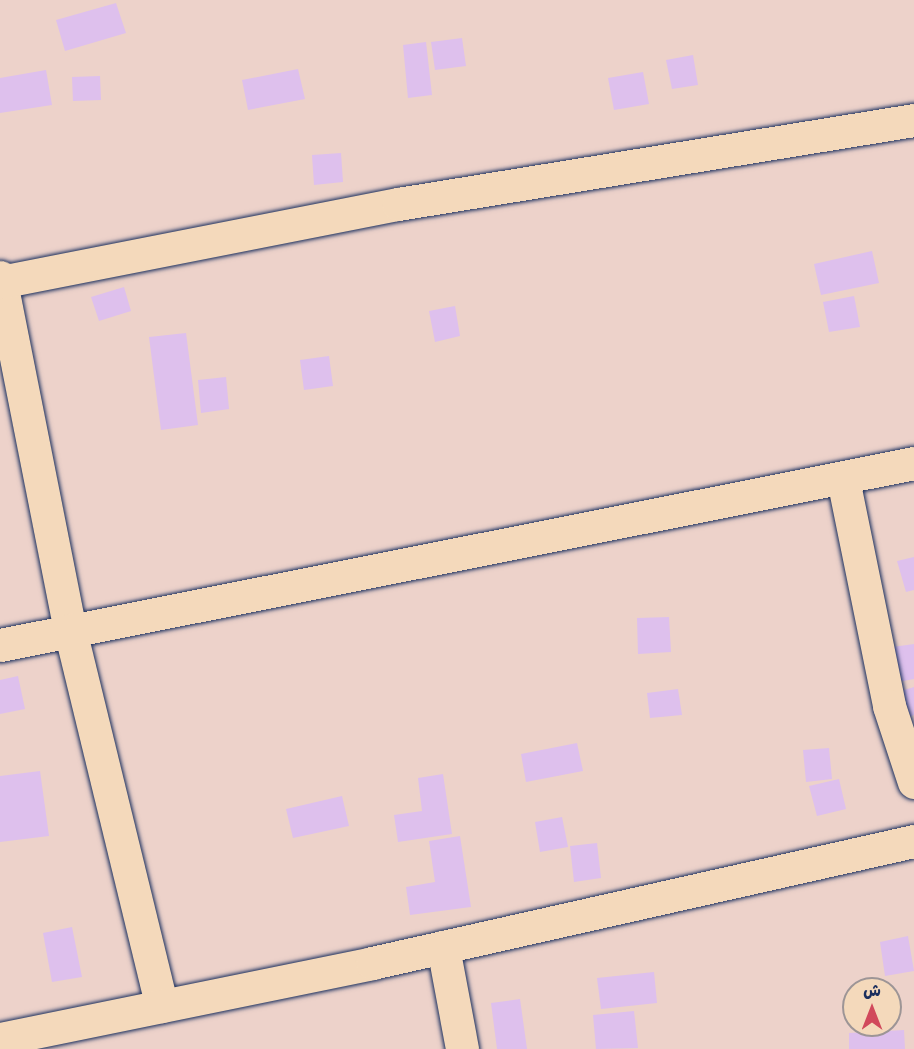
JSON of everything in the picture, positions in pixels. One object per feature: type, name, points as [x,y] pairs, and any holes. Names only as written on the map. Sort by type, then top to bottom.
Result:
[{"type":"street","points":[[0,282],[398,204],[914,120]]},
{"type":"street","points":[[0,277],[70,630],[162,1006]]},
{"type":"street","points":[[0,645],[914,463]]},
{"type":"street","points":[[843,478],[889,706],[914,782]]},
{"type":"street","points":[[0,1040],[443,947],[914,841]]},
{"type":"street","points":[[443,947],[462,1049]]},
{"type":"building","points":[[116,3],[126,33],[65,51],[56,20]]},
{"type":"building","points":[[462,38],[466,66],[435,70],[431,42]]},
{"type":"building","points":[[426,42],[432,95],[408,98],[403,45]]},
{"type":"building","points":[[693,55],[698,85],[672,89],[666,60]]},
{"type":"building","points":[[298,69],[305,99],[248,110],[242,80]]},
{"type":"building","points":[[46,70],[52,105],[0,113],[0,78]]},
{"type":"building","points":[[643,72],[649,104],[614,110],[608,78]]},
{"type":"building","points":[[100,76],[101,100],[73,101],[72,77]]},
{"type":"building","points":[[341,153],[343,182],[314,185],[312,155]]},
{"type":"building","points":[[872,251],[879,283],[821,295],[814,264]]},
{"type":"building","points":[[124,287],[131,311],[99,321],[91,297]]},
{"type":"building","points":[[854,296],[860,327],[829,332],[823,302]]},
{"type":"building","points":[[455,306],[460,336],[435,342],[429,311]]},
{"type":"building","points":[[186,333],[198,425],[161,430],[149,337]]},
{"type":"building","points":[[329,356],[333,386],[304,390],[300,360]]},
{"type":"building","points":[[226,377],[229,409],[201,413],[198,380]]},
{"type":"building","points":[[914,557],[914,590],[906,592],[897,561]]},
{"type":"building","points":[[669,617],[671,652],[638,654],[637,618]]},
{"type":"building","points":[[914,644],[914,679],[898,682],[892,647]]},
{"type":"building","points":[[18,676],[25,709],[0,714],[0,680]]},
{"type":"building","points":[[914,687],[914,715],[908,717],[901,691]]},
{"type":"building","points":[[678,689],[682,715],[650,718],[647,693]]},
{"type":"building","points":[[577,743],[583,771],[526,782],[521,754]]},
{"type":"building","points":[[829,748],[832,779],[806,782],[803,750]]},
{"type":"building","points":[[40,771],[49,836],[0,842],[0,776]]},
{"type":"building","points":[[443,774],[452,834],[398,842],[394,815],[422,811],[418,778]]},
{"type":"building","points":[[839,779],[846,809],[817,816],[809,786]]},
{"type":"building","points":[[342,796],[349,826],[293,838],[286,809]]},
{"type":"building","points":[[562,817],[568,847],[540,852],[535,822]]},
{"type":"building","points":[[460,836],[471,907],[410,915],[406,887],[435,882],[429,841]]},
{"type":"building","points":[[597,843],[601,878],[574,882],[570,846]]},
{"type":"building","points":[[72,927],[82,977],[52,982],[43,933]]},
{"type":"building","points":[[908,936],[914,971],[885,976],[880,942]]},
{"type":"building","points":[[654,972],[657,1003],[601,1009],[597,978]]},
{"type":"building","points":[[520,999],[527,1049],[497,1049],[491,1003]]},
{"type":"building","points":[[634,1011],[638,1048],[596,1049],[593,1015]]},
{"type":"building","points":[[902,1030],[904,1030],[905,1049],[849,1049],[849,1037],[902,1037]]}]
